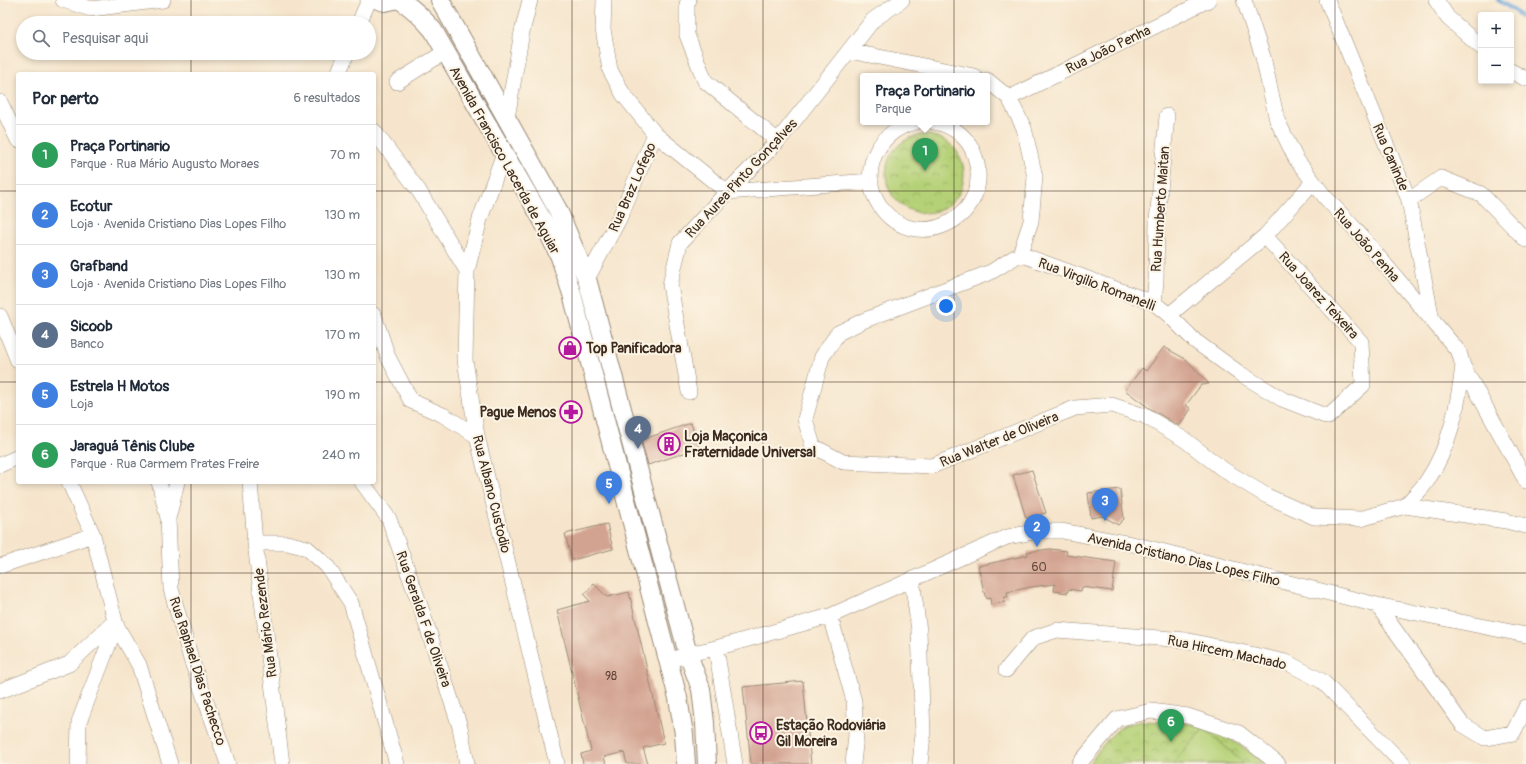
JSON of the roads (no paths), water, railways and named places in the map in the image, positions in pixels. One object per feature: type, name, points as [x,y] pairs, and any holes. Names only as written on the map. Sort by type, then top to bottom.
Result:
[{"type":"main road","points":[[378,0],[385,2],[394,0]]},
{"type":"main road","name":"Avenida Francisco Lacerda de Aguiar","points":[[400,0],[410,6],[433,30],[543,221],[560,257],[572,294],[669,661],[678,698],[684,734],[686,764]]},
{"type":"main road","name":"Avenida Francisco Lacerda de Aguiar","points":[[440,0],[558,210],[587,278],[688,654],[701,689],[705,723],[707,764]]},
{"type":"street","points":[[63,0],[91,9],[163,0]]},
{"type":"street","points":[[362,16],[368,0]]},
{"type":"street","points":[[506,118],[522,32],[530,0]]},
{"type":"street","points":[[604,0],[603,29],[610,70],[623,94],[655,134]]},
{"type":"street","points":[[689,0],[687,4],[687,35],[705,81],[778,141]]},
{"type":"street","name":"Rua Aurea Pinto Gonçalves","points":[[689,392],[670,285],[680,243],[727,192],[778,141],[873,20],[902,0]]},
{"type":"street","name":"Rua João Penha","points":[[1009,98],[1208,0]]},
{"type":"street","name":"Rua João Penha","points":[[1244,0],[1263,57],[1277,120],[1296,159],[1325,198],[1355,229],[1459,352],[1463,366],[1526,481]]},
{"type":"street","name":"Rua Caninde","points":[[1327,0],[1334,22],[1409,200],[1433,321]]},
{"type":"street","points":[[1436,0],[1448,18],[1478,44]]},
{"type":"street","points":[[848,51],[891,61],[957,73]]},
{"type":"street","points":[[397,82],[445,52]]},
{"type":"street","points":[[339,72],[344,60]]},
{"type":"street","points":[[1514,73],[1526,79]]},
{"type":"street","points":[[990,82],[1009,98],[1024,128],[1035,177],[1031,221],[1020,254]]},
{"type":"street","points":[[8,110],[16,134]]},
{"type":"street","name":"Rua Humberto Maitan","points":[[1154,303],[1157,221],[1167,116]]},
{"type":"street","points":[[904,125],[891,133],[879,146],[872,163],[871,180],[875,198],[885,213],[900,223],[916,229],[934,229],[951,222],[965,211],[975,196],[979,179],[977,161],[970,144],[958,131],[946,125]]},
{"type":"street","points":[[376,134],[420,191],[467,270]]},
{"type":"street","name":"Rua Braz Lofego","points":[[587,278],[619,219],[655,134],[727,192]]},
{"type":"street","name":"Rua Albano Custodio","points":[[504,153],[480,219],[467,270],[465,360],[477,436],[558,764]]},
{"type":"street","points":[[1409,200],[1442,178],[1481,194],[1526,240]]},
{"type":"street","points":[[727,192],[871,180]]},
{"type":"street","name":"Rua Virgilio Romanelli","points":[[1020,254],[1154,303],[1169,315],[1265,236],[1313,182]]},
{"type":"street","name":"Rua Joarez Teixeira","points":[[1169,315],[1195,341],[1239,373],[1282,399],[1328,417],[1363,385],[1361,342],[1265,236]]},
{"type":"street","name":"Rua Walter de Oliveira","points":[[1020,254],[991,272],[865,320],[838,333],[822,358],[805,419],[812,446],[843,462],[932,466],[1075,408],[1112,405],[1145,416],[1185,440],[1224,470],[1267,496],[1314,516],[1360,519],[1405,506],[1506,521],[1526,526]]},
{"type":"street","points":[[0,316],[16,356]]},
{"type":"street","points":[[376,321],[388,357],[411,402],[443,415],[477,436]]},
{"type":"street","points":[[1405,506],[1427,481],[1444,450],[1458,400],[1463,366]]},
{"type":"street","points":[[0,465],[16,458]]},
{"type":"street","points":[[70,484],[93,535],[115,623],[139,664],[170,764]]},
{"type":"street","name":"Rua Raphael Dias Pachecco","points":[[160,484],[168,518],[171,588],[191,659],[228,764]]},
{"type":"street","points":[[168,518],[176,484]]},
{"type":"street","name":"Rua Mário Rezende","points":[[250,484],[255,543],[282,764]]},
{"type":"street","name":"Rua Geralda F de Oliveira","points":[[363,484],[389,519],[421,608],[460,727],[467,764]]},
{"type":"street","name":"Avenida Cristiano Dias Lopes Filho","points":[[669,661],[688,654],[716,648],[830,616],[1007,538],[1039,531],[1062,532],[1137,545],[1377,605],[1526,635]]},
{"type":"street","points":[[0,566],[93,535]]},
{"type":"street","points":[[255,543],[287,543],[307,548],[327,566],[351,603],[397,764]]},
{"type":"street","points":[[912,579],[919,631],[923,734],[920,764]]},
{"type":"street","points":[[1377,605],[1462,724],[1485,738],[1513,733],[1526,707]]},
{"type":"street","points":[[830,616],[854,701],[856,735],[852,764]]},
{"type":"street","points":[[0,691],[69,664],[115,623]]},
{"type":"street","points":[[78,764],[80,722],[115,623]]},
{"type":"street","name":"Rua Hircem Machado","points":[[1006,670],[1033,638],[1058,630],[1185,640],[1286,662],[1322,681],[1403,764]]},
{"type":"street","points":[[716,648],[735,764]]},
{"type":"street","points":[[1079,764],[1117,719],[1151,711],[1188,716],[1239,733],[1278,764]]},
{"type":"waterway","points":[[1498,0],[1526,21]]},
{"type":"place","name":"Praça Portinario","points":[[925,171]]},
{"type":"place","name":"Top Panificadora","points":[[570,348]]},
{"type":"place","name":"Pague Menos","points":[[571,412]]},
{"type":"place","name":"Loja Maçonica Fraternidade Universal","points":[[669,444]]},
{"type":"place","name":"Sicoob","points":[[638,449]]},
{"type":"place","name":"Estrela H Motos","points":[[609,504]]},
{"type":"place","name":"Grafband","points":[[1105,521]]},
{"type":"place","name":"Ecotur","points":[[1037,547]]},
{"type":"place","name":"Estação Rodoviária Gil Moreira","points":[[761,733]]},
{"type":"place","name":"Jaraguá Tênis Clube","points":[[1171,742]]}]
